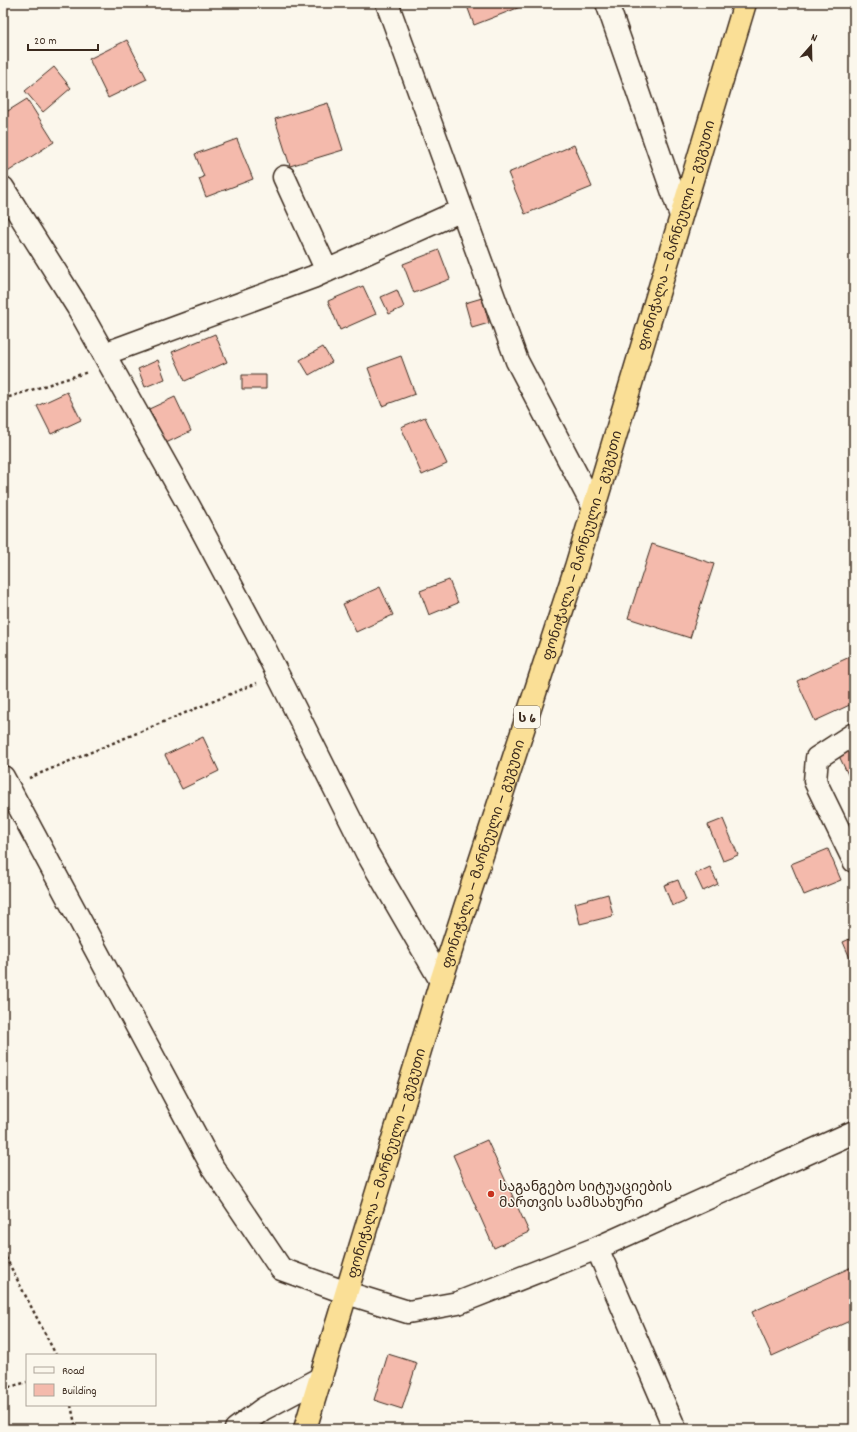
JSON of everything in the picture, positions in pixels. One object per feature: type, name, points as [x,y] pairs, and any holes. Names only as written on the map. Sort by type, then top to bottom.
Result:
[{"type":"highway","name":"ფონიჭალა — მარნეული — გუგუთი","points":[[305,1429],[441,981],[594,508],[680,214],[745,3]]},
{"type":"street","points":[[388,3],[517,361],[594,508]]},
{"type":"street","points":[[607,3],[680,214]]},
{"type":"street","points":[[284,177],[326,271]]},
{"type":"street","points":[[4,190],[78,306],[189,506],[278,674],[367,853],[441,981]]},
{"type":"street","points":[[107,359],[326,271],[462,210]]},
{"type":"street","points":[[854,734],[817,758],[815,781],[854,861]]},
{"type":"street","points":[[6,782],[209,1161],[281,1269],[347,1293],[408,1312],[458,1303],[597,1248],[854,1132]]},
{"type":"street","points":[[597,1248],[675,1429]]},
{"type":"street","points":[[236,1429],[263,1409],[321,1378]]},
{"type":"path","points":[[3,399],[107,359]]},
{"type":"path","points":[[6,782],[278,674]]},
{"type":"path","points":[[3,1252],[55,1354]]},
{"type":"path","points":[[3,1389],[26,1382]]},
{"type":"path","points":[[71,1406],[76,1429]]},
{"type":"building","points":[[466,3],[518,3],[520,7],[474,25]]},
{"type":"building","points":[[127,40],[147,79],[108,98],[89,59]]},
{"type":"building","points":[[54,67],[71,88],[43,112],[25,91]]},
{"type":"building","points":[[27,99],[54,142],[6,173],[3,168],[3,114]]},
{"type":"building","points":[[328,103],[343,150],[290,166],[275,119]]},
{"type":"building","points":[[237,139],[253,179],[206,197],[199,179],[204,177],[195,154]]},
{"type":"building","points":[[574,145],[592,187],[525,214],[508,173]]},
{"type":"building","points":[[439,250],[450,279],[414,293],[403,264]]},
{"type":"building","points":[[363,286],[376,314],[340,330],[328,301]]},
{"type":"building","points":[[397,290],[404,307],[389,314],[381,297]]},
{"type":"building","points":[[482,298],[489,323],[472,328],[465,303]]},
{"type":"building","points":[[215,334],[227,362],[185,381],[172,352]]},
{"type":"building","points":[[323,347],[332,362],[309,375],[300,360]]},
{"type":"building","points":[[401,356],[415,394],[382,406],[368,368]]},
{"type":"building","points":[[158,360],[165,379],[145,387],[138,369]]},
{"type":"building","points":[[242,375],[266,375],[266,389],[242,389]]},
{"type":"building","points":[[67,392],[81,420],[51,434],[37,406]]},
{"type":"building","points":[[175,397],[191,431],[166,443],[149,409]]},
{"type":"building","points":[[425,417],[447,464],[422,475],[401,427]]},
{"type":"building","points":[[652,544],[714,564],[690,638],[628,618]]},
{"type":"building","points":[[449,580],[458,603],[429,615],[420,591]]},
{"type":"building","points":[[380,587],[393,615],[356,632],[343,604]]},
{"type":"building","points":[[854,655],[854,703],[815,721],[797,681]]},
{"type":"building","points":[[203,737],[219,771],[182,789],[165,755]]},
{"type":"building","points":[[854,749],[854,782],[852,783],[839,756]]},
{"type":"building","points":[[723,819],[738,855],[723,861],[708,825]]},
{"type":"building","points":[[828,849],[841,880],[804,895],[791,864]]},
{"type":"building","points":[[710,867],[718,884],[703,891],[695,874]]},
{"type":"building","points":[[678,880],[686,900],[672,906],[664,885]]},
{"type":"building","points":[[608,894],[613,916],[580,924],[575,903]]},
{"type":"building","points":[[854,937],[854,965],[853,965],[843,942]]},
{"type":"building","name":"საგანგებო სიტუაციების მართვის სამსახური","points":[[487,1140],[529,1232],[494,1248],[453,1155]]},
{"type":"building","points":[[854,1266],[854,1319],[772,1356],[752,1312]]},
{"type":"building","points":[[388,1354],[417,1363],[402,1409],[374,1400]]},
{"type":"place","name":"საგანგებო სიტუაციების მართვის სამსახური","points":[[491,1194]]}]
